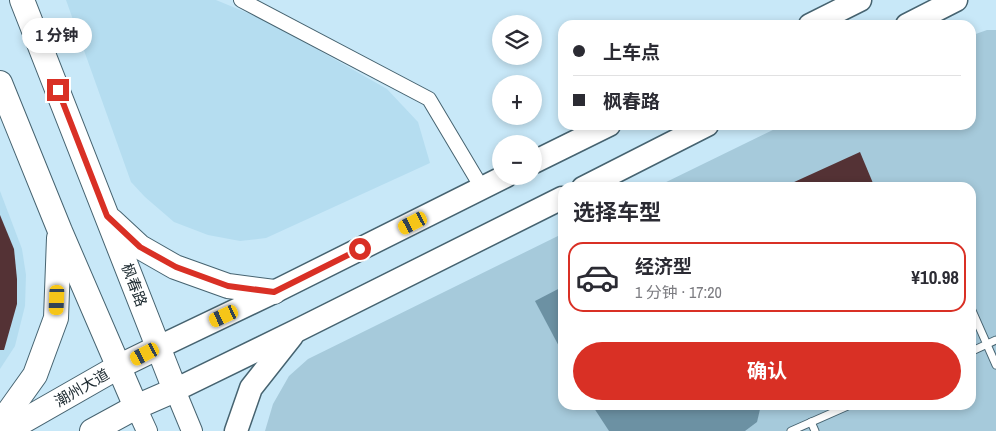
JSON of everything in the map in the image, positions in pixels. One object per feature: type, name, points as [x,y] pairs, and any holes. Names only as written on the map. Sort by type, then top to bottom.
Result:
[{"type":"highway","name":"枫春路","points":[[22,0],[175,390]]},
{"type":"highway","points":[[0,83],[60,232],[136,407]]},
{"type":"highway","points":[[107,216],[140,247],[176,267],[228,286],[274,292]]},
{"type":"highway","points":[[0,424],[35,375],[56,318],[60,232]]},
{"type":"highway","name":"潮州大道","points":[[6,431],[118,367],[158,347]]},
{"type":"highway","points":[[92,431],[136,407],[175,390]]},
{"type":"main road","points":[[820,20],[860,0]]},
{"type":"main road","points":[[917,20],[956,0]]},
{"type":"main road","points":[[542,158],[599,130]]},
{"type":"main road","points":[[595,182],[697,130]]},
{"type":"main road","points":[[158,347],[274,292],[492,183]]},
{"type":"main road","points":[[175,390],[558,200]]},
{"type":"main road","points":[[236,431],[251,388],[296,331]]},
{"type":"main road","name":"枫春路","points":[[175,390],[192,431]]},
{"type":"main road","points":[[136,407],[148,431]]},
{"type":"street","points":[[241,0],[429,100],[482,188]]},
{"type":"lane","points":[[976,319],[996,365]]},
{"type":"lane","points":[[976,349],[996,340]]},
{"type":"lane","points":[[791,431],[839,410]]},
{"type":"lane","points":[[811,422],[815,431]]},
{"type":"shaded area","points":[[66,0],[216,0],[269,22],[387,89],[418,122],[430,163],[266,238],[240,241],[208,235],[174,222],[131,182]]},
{"type":"shaded area","points":[[987,30],[996,30],[996,431],[265,431],[273,404],[289,376],[308,359],[558,236],[558,410],[976,410],[976,182],[666,182],[773,130],[976,130],[976,34]]},
{"type":"shaded area","points":[[0,191],[22,249],[26,275],[25,306],[15,346],[0,369]]},
{"type":"shaded area","points":[[558,289],[558,344],[535,301]]},
{"type":"shaded area","points":[[595,410],[760,410],[757,422],[745,431],[609,431]]},
{"type":"building","points":[[860,152],[872,182],[794,182]]},
{"type":"building","points":[[0,215],[14,249],[17,279],[17,304],[4,350],[0,350]]},
{"type":"route","points":[[58,90],[107,216],[140,247],[176,267],[228,286],[274,292],[360,249]]}]
